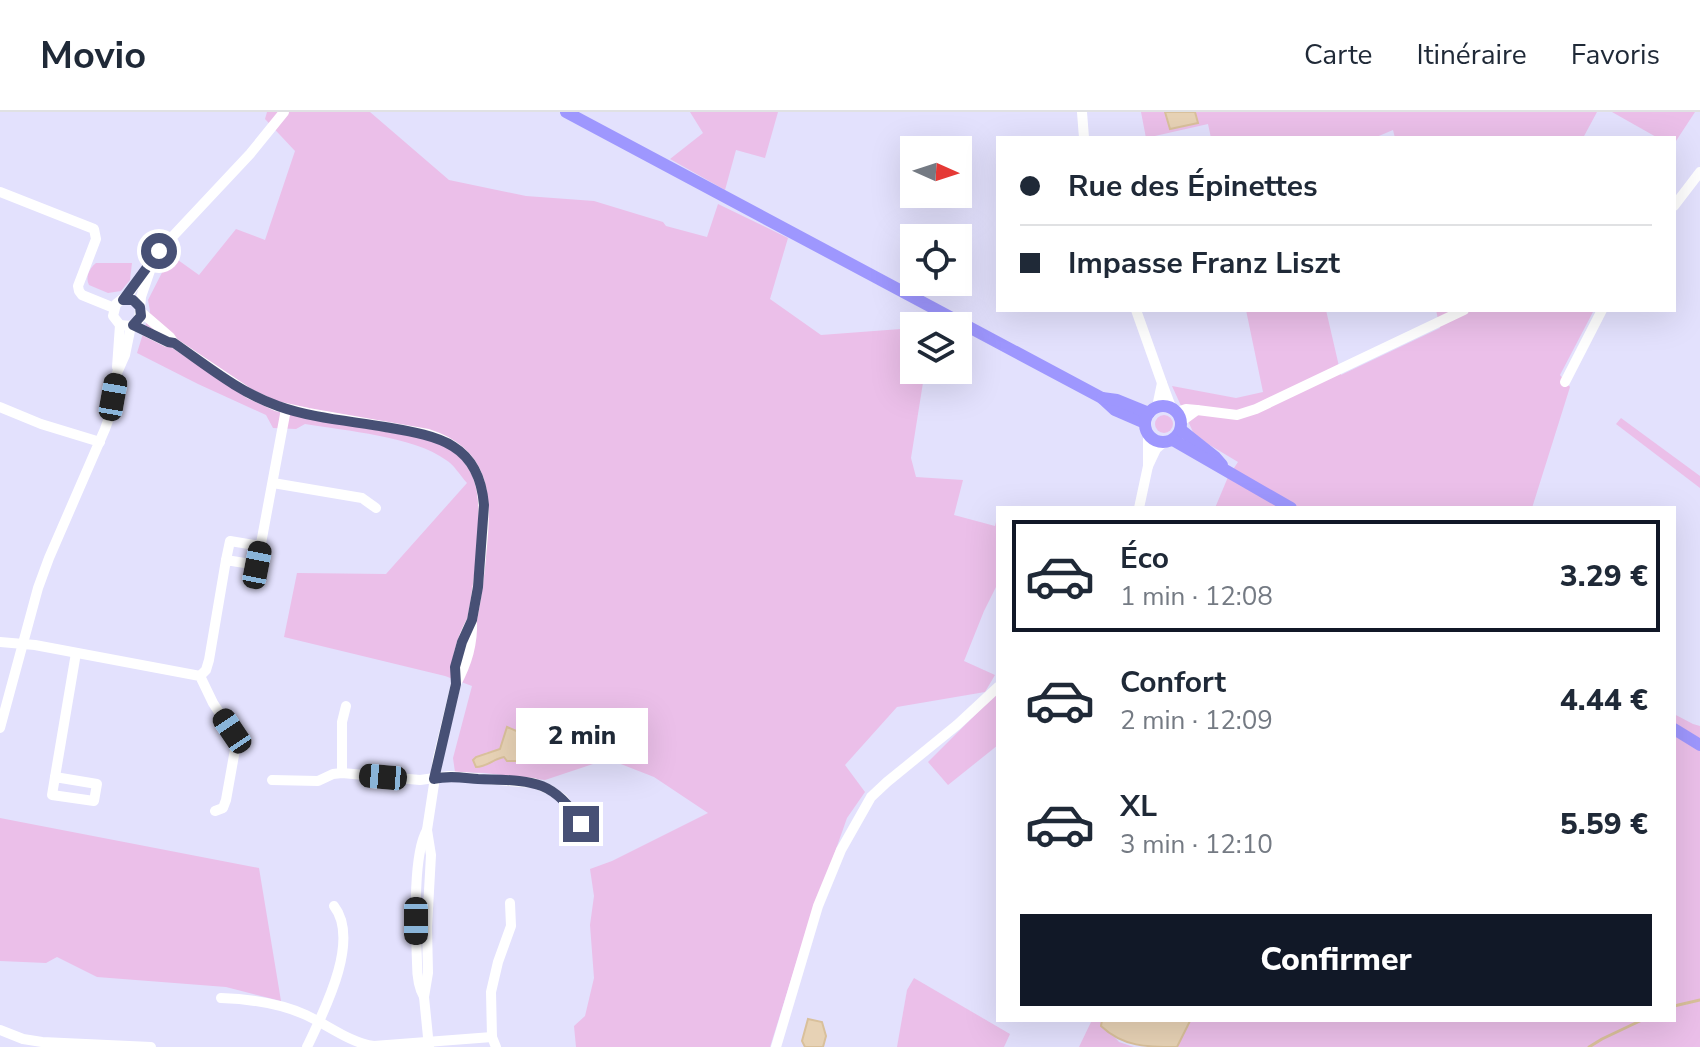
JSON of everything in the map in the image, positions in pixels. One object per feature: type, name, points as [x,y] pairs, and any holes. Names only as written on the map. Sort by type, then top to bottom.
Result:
[{"type":"main road","points":[[566,112],[1102,398],[1115,410],[1164,423],[1208,462],[1288,506]]},
{"type":"main road","points":[[1676,730],[1700,745]]},
{"type":"street","points":[[0,728],[38,588],[110,415],[117,354],[128,326],[139,320],[153,262],[159,251],[250,154],[284,112]]},
{"type":"street","points":[[1082,112],[1084,136]]},
{"type":"street","points":[[1676,203],[1700,172]]},
{"type":"street","points":[[0,192],[94,229],[96,239],[78,286],[79,291],[114,308]]},
{"type":"street","points":[[153,262],[123,300],[116,304],[113,316],[128,326],[174,343]]},
{"type":"street","points":[[123,300],[133,300],[174,343],[250,394],[286,409],[428,434],[450,444],[465,456],[479,477],[484,505],[473,636],[464,669],[456,684],[434,779],[427,830],[431,855],[428,973],[424,997],[429,1044]]},
{"type":"street","points":[[1137,312],[1162,383],[1164,423],[1148,466]]},
{"type":"street","points":[[1139,506],[1148,466],[1164,423],[1197,410],[1237,415],[1256,409],[1460,312]]},
{"type":"street","points":[[1565,382],[1601,312]]},
{"type":"street","points":[[0,407],[41,424],[100,442]]},
{"type":"street","points":[[226,560],[257,565],[286,409]]},
{"type":"street","points":[[273,483],[362,498],[376,508]]},
{"type":"street","points":[[200,676],[209,660],[230,541],[261,546]]},
{"type":"street","points":[[0,642],[24,643],[200,676]]},
{"type":"street","points":[[55,777],[76,653]]},
{"type":"street","points":[[200,676],[236,738],[226,800],[223,808],[215,811]]},
{"type":"street","points":[[776,1047],[818,906],[841,850],[871,797],[996,689]]},
{"type":"street","points":[[342,773],[342,722],[346,706]]},
{"type":"street","points":[[272,780],[318,781],[342,773],[420,780],[449,776],[534,783],[563,799],[594,840]]},
{"type":"street","points":[[221,998],[244,999],[303,1014],[366,1045],[494,1042],[491,992],[511,926],[510,903]]},
{"type":"street","points":[[307,1047],[330,1000],[339,972],[342,923],[340,913],[334,906]]},
{"type":"street","points":[[0,1030],[23,1039],[58,1045],[151,1047]]},
{"type":"shaded area","points":[[267,112],[370,112],[449,180],[526,196],[594,201],[707,237],[718,204],[788,238],[770,299],[821,335],[900,329],[900,384],[923,384],[911,458],[916,477],[963,480],[954,515],[995,526],[996,522],[996,587],[964,661],[995,675],[985,692],[897,707],[845,765],[865,792],[847,818],[770,1047],[576,1047],[574,1026],[585,1016],[594,978],[590,925],[594,896],[590,869],[708,813],[654,777],[608,759],[545,780],[455,772],[453,758],[472,686],[445,676],[284,637],[297,573],[386,574],[467,483],[446,460],[416,445],[305,424],[296,429],[273,428],[266,415],[137,353],[150,311],[148,300],[171,255],[199,275],[236,229],[265,240],[295,151],[265,119]],"holes":[[[507,727],[508,761],[504,757],[494,759],[485,766],[485,753],[500,749]]]},
{"type":"shaded area","points":[[690,112],[778,112],[765,158],[736,150],[725,190],[670,159],[703,133]]},
{"type":"shaded area","points":[[1141,112],[1597,112],[1584,136],[1394,136],[1393,130],[1379,136],[1211,136],[1208,124],[1146,136]]},
{"type":"shaded area","points":[[1165,112],[1195,112],[1198,123],[1170,129]]},
{"type":"shaded area","points":[[1612,112],[1695,112],[1676,141],[1676,136],[1654,136]]},
{"type":"shaded area","points":[[96,263],[132,263],[130,280],[121,291],[108,293],[89,285],[88,273]]},
{"type":"shaded area","points":[[1246,312],[1326,312],[1341,375],[1440,328],[1436,312],[1593,312],[1560,375],[1570,387],[1533,506],[1216,506],[1238,462],[1193,432],[1172,386],[1236,398],[1263,392]]},
{"type":"shaded area","points":[[1164,415],[1173,424],[1164,433],[1155,424]]},
{"type":"shaded area","points":[[1621,418],[1700,476],[1700,488],[1616,424]]},
{"type":"shaded area","points":[[996,694],[996,747],[948,785],[928,762]]},
{"type":"shaded area","points":[[1676,715],[1700,726],[1700,1047],[1177,1047],[1189,1022],[1676,1022]]},
{"type":"shaded area","points":[[507,727],[538,741],[550,756],[522,761],[507,761],[504,757],[476,767],[473,760],[476,757],[500,749]]},
{"type":"shaded area","points":[[0,818],[259,868],[281,1001],[226,987],[97,977],[57,957],[46,963],[0,961]]},
{"type":"shaded area","points":[[914,978],[1010,1034],[1004,1047],[897,1047],[907,990]]},
{"type":"shaded area","points":[[808,1019],[822,1022],[826,1036],[823,1047],[805,1047],[802,1041]]},
{"type":"shaded area","points":[[1091,1022],[1101,1022],[1119,1042],[1134,1047],[1079,1047]]},
{"type":"shaded area","points":[[1102,1022],[1190,1022],[1177,1047],[1127,1042],[1101,1026]]},
{"type":"waterway","points":[[1676,1006],[1700,1000]]},
{"type":"waterway","points":[[1589,1047],[1638,1022]]},
{"type":"route","points":[[159,251],[123,300],[133,300],[140,307],[141,316],[133,325],[174,343],[267,402],[286,409],[428,434],[450,444],[472,465],[479,477],[484,505],[478,587],[472,620],[455,667],[456,684],[434,779],[449,776],[534,783],[563,799],[581,824]]}]
